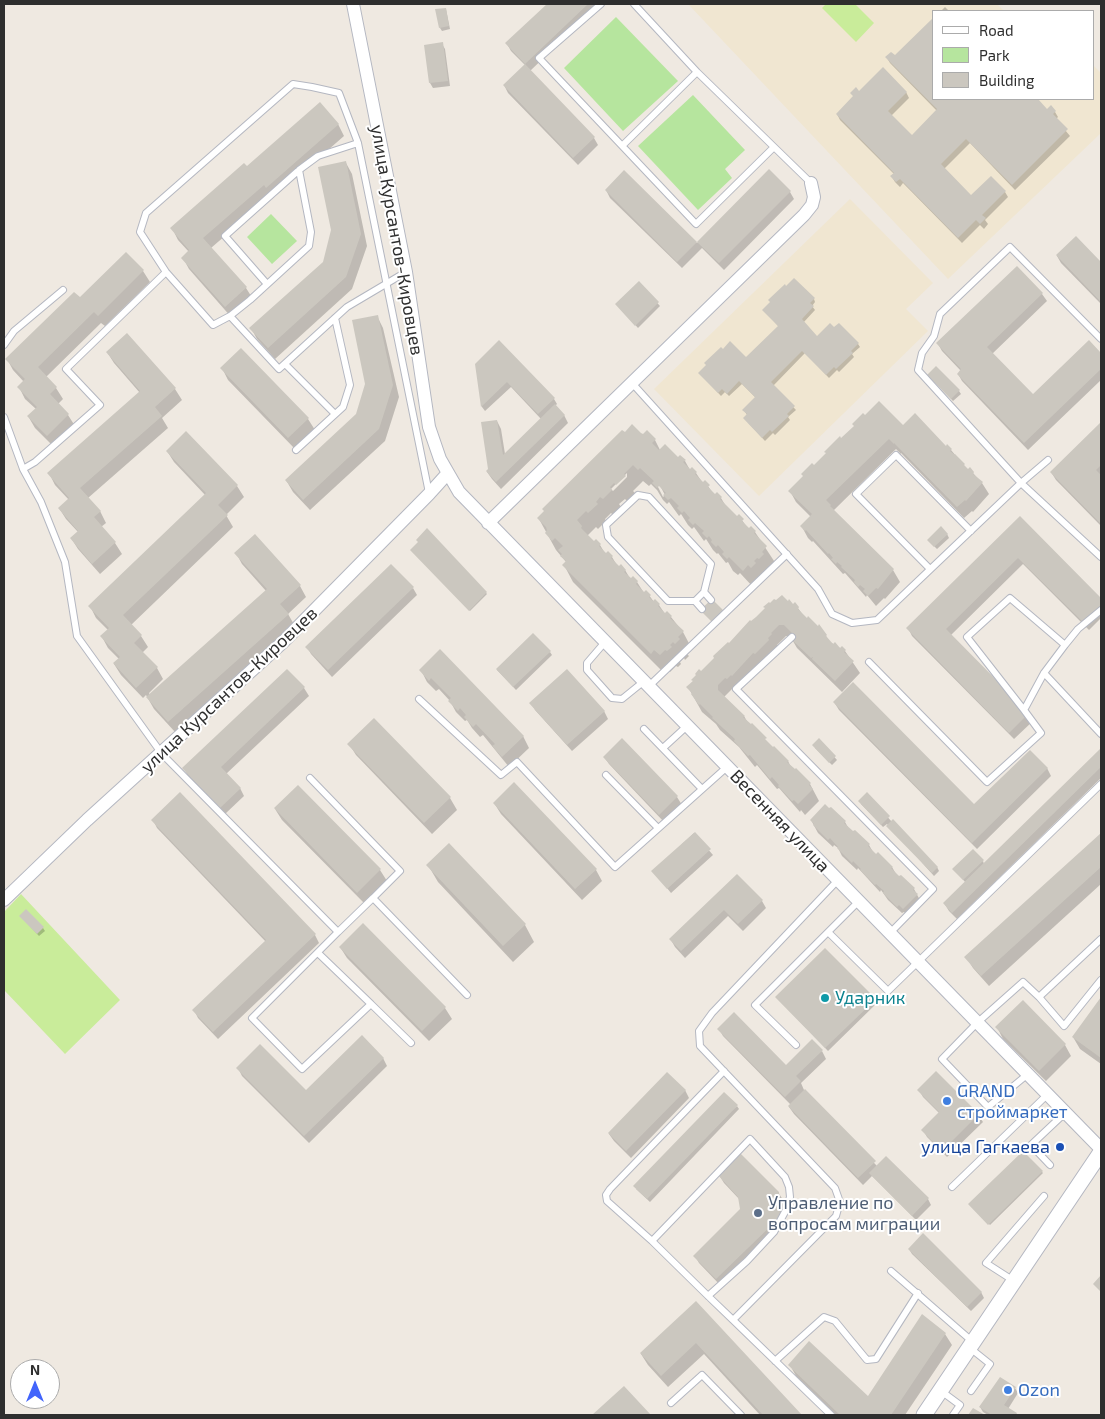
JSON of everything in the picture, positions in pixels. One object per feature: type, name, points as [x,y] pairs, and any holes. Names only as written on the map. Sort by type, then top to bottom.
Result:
[{"type":"street","name":"улица Курсантов-Кировцев","points":[[353,4],[406,272],[429,427],[440,459],[459,492]]},
{"type":"street","points":[[488,522],[804,215],[812,205],[814,197],[810,183]]},
{"type":"street","name":"улица Курсантов-Кировцев","points":[[4,900],[88,820],[284,642],[448,473]]},
{"type":"street","name":"Весенняя улица","points":[[459,492],[1101,1150]]},
{"type":"street","points":[[924,1415],[972,1346],[1101,1150]]},
{"type":"lane","points":[[601,4],[539,58],[696,224],[773,148]]},
{"type":"lane","points":[[634,4],[697,72],[810,183]]},
{"type":"lane","points":[[623,145],[697,72]]},
{"type":"lane","points":[[299,170],[311,232],[309,246],[230,316],[213,325],[166,272],[140,232],[146,214],[293,84],[339,93],[358,143],[429,494]]},
{"type":"lane","points":[[267,284],[225,236],[299,170],[318,156],[358,143]]},
{"type":"lane","points":[[1101,339],[1010,247],[940,314],[934,336],[922,353],[918,370],[1021,483],[1101,557]]},
{"type":"lane","points":[[23,469],[35,462],[100,404],[66,370],[166,272]]},
{"type":"lane","points":[[230,316],[279,369],[347,307],[406,272]]},
{"type":"lane","points":[[4,345],[14,331],[63,290]]},
{"type":"lane","points":[[296,450],[343,406],[350,385],[335,318]]},
{"type":"lane","points":[[285,364],[335,414]]},
{"type":"lane","points":[[632,383],[818,589],[832,614],[852,623],[877,620],[1021,483],[1048,460]]},
{"type":"lane","points":[[4,416],[23,469],[40,502],[65,562],[77,636],[162,754],[338,932]]},
{"type":"lane","points":[[930,570],[856,494],[896,455],[971,531]]},
{"type":"lane","points":[[638,495],[649,497],[711,564],[704,592],[694,601],[668,601],[608,537],[606,525],[638,495]]},
{"type":"lane","points":[[604,642],[587,663],[587,670],[612,698],[622,698],[646,684],[787,554]]},
{"type":"lane","points":[[704,592],[711,600]]},
{"type":"lane","points":[[870,662],[987,782],[1041,733],[967,637],[1010,598],[1065,645]]},
{"type":"lane","points":[[694,601],[702,609]]},
{"type":"lane","points":[[1024,710],[1044,673],[1065,645],[1078,629],[1101,610]]},
{"type":"lane","points":[[792,637],[736,689],[933,889],[890,933]]},
{"type":"lane","points":[[1044,673],[1101,734]]},
{"type":"lane","points":[[419,699],[501,774],[517,762],[615,867],[727,767]]},
{"type":"lane","points":[[663,748],[687,726]]},
{"type":"lane","points":[[644,729],[702,789]]},
{"type":"lane","points":[[606,775],[658,828]]},
{"type":"lane","points":[[310,778],[400,871],[252,1018],[302,1069],[370,1004]]},
{"type":"lane","points":[[828,932],[888,991],[1101,784]]},
{"type":"lane","points":[[733,1320],[836,1216],[840,1202],[835,1188],[700,1046],[700,1032],[712,1013],[838,880]]},
{"type":"lane","points":[[373,898],[467,994]]},
{"type":"lane","points":[[796,1045],[755,1004],[859,901]]},
{"type":"lane","points":[[1039,997],[1101,939]]},
{"type":"lane","points":[[318,953],[411,1044]]},
{"type":"lane","points":[[1028,1074],[988,1107],[942,1059],[978,1022],[1023,982],[1064,1026],[1101,980]]},
{"type":"lane","points":[[724,1071],[610,1189],[606,1194],[607,1202],[652,1241],[832,1415]]},
{"type":"lane","points":[[952,1187],[1048,1094]]},
{"type":"lane","points":[[1050,1165],[1031,1145],[1066,1112]]},
{"type":"lane","points":[[652,1241],[750,1139],[785,1177],[790,1197],[786,1210],[774,1232],[747,1261],[708,1296]]},
{"type":"lane","points":[[1014,1281],[986,1264],[1044,1196]]},
{"type":"lane","points":[[891,1271],[918,1293],[990,1364],[971,1391]]},
{"type":"lane","points":[[775,1361],[824,1317],[835,1321],[867,1360],[876,1359],[918,1293]]},
{"type":"lane","points":[[671,1403],[702,1375],[742,1415]]},
{"type":"lane","points":[[941,1391],[960,1405],[953,1415]]},
{"type":"shaded area","points":[[688,4],[997,4],[1003,10],[932,10],[932,100],[1095,100],[1095,67],[1101,73],[1101,133],[948,279]]},
{"type":"shaded area","points":[[850,199],[933,283],[906,309],[928,331],[759,496],[654,389]]},
{"type":"green space","points":[[826,4],[855,4],[874,23],[856,42],[822,8]]},
{"type":"green space","points":[[616,17],[678,81],[623,131],[564,68]]},
{"type":"green space","points":[[693,95],[745,150],[725,169],[732,178],[698,210],[638,146]]},
{"type":"green space","points":[[271,214],[297,241],[272,264],[247,237]]},
{"type":"green space","points":[[21,894],[120,1000],[65,1054],[4,990],[4,912]]},
{"type":"building","points":[[547,4],[588,4],[525,64],[505,43]]},
{"type":"building","points":[[446,8],[449,26],[439,28],[435,9]]},
{"type":"building","points":[[932,19],[932,100],[1039,100],[1047,109],[1051,105],[1056,111],[1053,114],[1068,129],[1012,185],[966,139],[941,164],[971,195],[991,176],[1006,191],[982,215],[986,218],[980,224],[976,220],[958,238],[900,179],[896,182],[890,176],[894,173],[836,114],[853,96],[850,93],[856,87],[859,91],[883,67],[907,92],[888,111],[912,135],[937,109],[885,57],[891,52],[895,55]]},
{"type":"building","points":[[443,42],[448,81],[429,83],[424,45]]},
{"type":"building","points":[[525,64],[595,137],[573,158],[503,85]]},
{"type":"building","points":[[320,102],[339,124],[266,188],[264,185],[203,238],[247,287],[225,307],[181,258],[189,250],[170,228],[244,163],[247,166]]},
{"type":"building","points":[[346,161],[361,234],[346,277],[268,348],[249,328],[323,262],[331,230],[318,167]]},
{"type":"building","points":[[769,169],[791,191],[719,263],[697,242]]},
{"type":"building","points":[[624,170],[697,242],[677,262],[605,190]]},
{"type":"building","points":[[1076,236],[1101,262],[1101,302],[1056,255]]},
{"type":"building","points":[[126,252],[144,270],[98,316],[94,312],[38,367],[57,387],[50,394],[69,414],[47,436],[27,416],[37,407],[17,387],[25,379],[5,359],[74,292],[80,297]]},
{"type":"building","points":[[1017,266],[1043,293],[987,347],[1033,394],[1089,340],[1101,353],[1101,369],[1024,443],[957,374],[961,369],[936,343]]},
{"type":"building","points":[[794,278],[815,298],[810,303],[814,306],[802,319],[817,336],[830,323],[834,327],[839,323],[859,343],[851,351],[853,353],[836,369],[834,367],[826,375],[802,351],[771,382],[795,406],[787,414],[789,416],[772,432],[770,430],[762,438],[743,418],[747,414],[742,410],[755,397],[739,381],[727,394],[722,389],[718,393],[698,373],[706,365],[704,363],[721,347],[723,349],[730,341],[746,357],[778,326],[762,310],[770,302],[768,300]]},
{"type":"building","points":[[639,281],[659,302],[635,326],[615,304]]},
{"type":"building","points":[[378,315],[393,385],[379,429],[303,500],[285,480],[356,414],[365,384],[352,320]]},
{"type":"building","points":[[127,333],[176,388],[155,407],[162,416],[80,488],[101,511],[94,517],[116,542],[92,564],[70,538],[78,531],[58,508],[69,498],[47,473],[140,391],[106,352]]},
{"type":"building","points":[[499,340],[555,398],[538,414],[507,382],[481,407],[475,364]]},
{"type":"building","points":[[241,348],[309,418],[288,438],[220,368]]},
{"type":"building","points":[[936,366],[960,390],[951,399],[927,375]]},
{"type":"building","points":[[879,401],[903,425],[915,413],[946,446],[947,444],[952,449],[950,451],[968,469],[970,467],[974,472],[973,474],[983,482],[966,501],[957,507],[889,439],[826,500],[894,569],[878,589],[876,588],[868,596],[863,591],[865,589],[860,585],[858,587],[854,582],[855,580],[842,566],[837,562],[836,564],[831,559],[833,558],[829,553],[800,526],[812,514],[788,491],[803,476],[801,474],[812,463],[814,465],[840,436],[841,438],[854,426],[852,424],[863,413],[865,415]]},
{"type":"building","points":[[555,404],[565,415],[496,482],[486,471],[488,469],[481,422],[497,420],[503,455]]},
{"type":"building","points":[[1101,422],[1101,465],[1096,470],[1101,475],[1101,524],[1050,472]]},
{"type":"building","points":[[632,424],[643,434],[647,430],[656,439],[652,443],[659,450],[665,444],[678,457],[680,455],[686,460],[683,462],[690,469],[692,467],[697,472],[695,474],[703,482],[705,480],[710,485],[708,487],[715,494],[717,492],[722,497],[720,499],[737,516],[739,514],[744,519],[742,521],[749,528],[751,526],[756,531],[754,533],[767,546],[762,552],[764,554],[754,561],[756,563],[751,568],[748,565],[743,571],[729,557],[727,559],[722,554],[724,552],[718,545],[716,547],[711,542],[712,540],[709,536],[707,538],[702,533],[704,531],[688,520],[690,518],[684,511],[682,513],[677,508],[679,506],[671,498],[668,500],[663,495],[666,493],[659,486],[657,488],[652,483],[654,481],[640,468],[638,470],[633,465],[624,474],[626,476],[616,485],[614,483],[610,487],[612,490],[603,499],[600,497],[596,502],[598,504],[588,513],[586,511],[577,520],[582,526],[581,528],[594,541],[596,539],[601,544],[599,546],[606,553],[608,551],[613,556],[611,558],[619,566],[621,564],[626,570],[624,572],[631,578],[633,576],[638,581],[636,584],[644,592],[646,590],[651,595],[649,597],[653,601],[655,599],[660,604],[658,606],[665,613],[667,611],[672,616],[670,618],[684,631],[678,637],[680,639],[675,644],[673,642],[670,645],[672,647],[660,655],[654,650],[651,654],[562,565],[566,561],[560,556],[562,554],[558,550],[563,546],[555,538],[552,541],[545,533],[546,527],[537,518],[544,511],[542,509],[622,430],[625,432]]},
{"type":"building","points":[[186,431],[238,485],[218,505],[228,515],[123,615],[142,635],[134,643],[158,667],[136,688],[113,663],[120,657],[100,636],[109,628],[88,606],[206,493],[166,451]]},
{"type":"building","points":[[1020,516],[1101,598],[1101,606],[1084,623],[1018,558],[946,629],[1029,713],[1009,733],[906,628]]},
{"type":"building","points":[[941,526],[948,534],[934,547],[927,540]]},
{"type":"building","points":[[427,528],[487,592],[469,611],[410,550]]},
{"type":"building","points":[[255,534],[301,585],[280,604],[289,614],[168,722],[146,697],[267,589],[234,553]]},
{"type":"building","points":[[391,564],[414,587],[328,670],[305,647]]},
{"type":"building","points":[[782,595],[793,604],[795,602],[799,607],[798,609],[807,618],[808,616],[818,626],[819,624],[833,644],[835,642],[840,648],[842,646],[846,650],[844,652],[854,661],[835,681],[812,659],[813,657],[811,658],[789,637],[792,633],[784,625],[779,625],[771,633],[768,638],[769,640],[755,654],[753,653],[732,676],[727,679],[725,678],[718,685],[718,690],[789,761],[787,762],[811,783],[809,785],[813,789],[798,804],[794,800],[792,801],[772,777],[770,779],[750,755],[748,756],[734,741],[735,739],[699,705],[686,687],[693,681],[691,680],[699,669],[701,671],[714,658],[713,656],[765,608],[763,607]]},
{"type":"building","points":[[712,599],[724,611],[712,622],[700,610]]},
{"type":"building","points":[[533,633],[551,651],[513,687],[496,669]]},
{"type":"building","points":[[440,649],[524,736],[502,757],[492,746],[495,744],[476,724],[473,727],[464,717],[466,715],[460,708],[458,711],[448,701],[451,698],[431,678],[429,681],[419,670]]},
{"type":"building","points":[[287,669],[305,687],[221,767],[241,788],[220,808],[182,768]]},
{"type":"building","points":[[567,669],[605,711],[567,745],[529,703]]},
{"type":"building","points":[[853,682],[974,804],[1030,750],[1048,768],[972,843],[833,702]]},
{"type":"building","points":[[374,718],[451,797],[424,823],[347,744]]},
{"type":"building","points":[[622,738],[678,796],[659,815],[603,757]]},
{"type":"building","points":[[819,738],[836,756],[829,763],[812,745]]},
{"type":"building","points":[[1101,748],[1101,767],[952,913],[943,903]]},
{"type":"building","points":[[514,782],[597,869],[575,889],[493,803]]},
{"type":"building","points":[[298,785],[381,869],[357,893],[274,808]]},
{"type":"building","points":[[180,792],[316,934],[213,1032],[192,1010],[266,940],[151,820]]},
{"type":"building","points":[[867,792],[890,816],[881,825],[858,801]]},
{"type":"building","points":[[825,804],[829,808],[831,807],[846,821],[844,823],[870,844],[868,846],[876,854],[878,852],[899,876],[901,875],[915,888],[913,890],[918,894],[903,909],[899,905],[897,907],[883,893],[884,891],[875,885],[853,861],[852,863],[837,848],[830,838],[828,840],[813,825],[810,820]]},
{"type":"building","points":[[893,819],[938,867],[932,873],[886,826]]},
{"type":"building","points":[[695,832],[711,849],[667,889],[651,871]]},
{"type":"building","points":[[1101,833],[1101,867],[981,976],[964,957]]},
{"type":"building","points":[[449,843],[526,924],[503,946],[426,865]]},
{"type":"building","points":[[973,849],[984,860],[963,880],[952,869]]},
{"type":"building","points":[[737,874],[763,900],[738,924],[724,910],[681,951],[669,939]]},
{"type":"building","points":[[26,909],[44,927],[37,934],[19,916]]},
{"type":"building","points":[[363,923],[446,1007],[422,1031],[339,947]]},
{"type":"building","name":"Ударник","points":[[825,948],[876,999],[825,1048],[775,997]]},
{"type":"building","points":[[1101,997],[1101,1058],[1072,1037]]},
{"type":"building","points":[[1023,1000],[1066,1044],[1039,1071],[995,1027]]},
{"type":"building","points":[[734,1012],[786,1065],[812,1039],[823,1050],[796,1076],[801,1081],[785,1097],[717,1029]]},
{"type":"building","points":[[362,1035],[384,1058],[304,1136],[236,1068],[260,1044],[306,1090]]},
{"type":"building","name":"GRAND строймаркет","points":[[936,1071],[979,1114],[942,1151],[921,1130],[939,1112],[917,1090]]},
{"type":"building","points":[[667,1072],[686,1090],[626,1151],[608,1133]]},
{"type":"building","points":[[805,1089],[876,1161],[858,1178],[788,1106]]},
{"type":"building","points":[[724,1092],[738,1105],[647,1199],[633,1186]]},
{"type":"building","points":[[1023,1151],[1043,1171],[988,1225],[968,1204]]},
{"type":"building","name":"Управление по вопросам миграции","points":[[740,1153],[779,1192],[780,1217],[716,1279],[693,1256],[740,1209],[738,1197],[718,1175]]},
{"type":"building","points":[[886,1156],[929,1198],[912,1216],[869,1173]]},
{"type":"building","points":[[923,1233],[982,1292],[967,1307],[908,1249]]},
{"type":"building","points":[[1101,1275],[1101,1292],[1093,1284]]},
{"type":"building","points":[[696,1301],[802,1415],[763,1415],[696,1343],[661,1376],[640,1353]]},
{"type":"building","points":[[922,1314],[946,1333],[891,1415],[840,1415],[788,1365],[809,1341],[868,1396]]},
{"type":"building","points":[[1000,1377],[1016,1387],[1004,1405],[1017,1413],[1016,1415],[992,1415],[979,1407]]},
{"type":"building","points":[[624,1386],[651,1415],[592,1415]]},
{"type":"building","points":[[973,1408],[985,1415],[968,1415]]},
{"type":"place","name":"Ударник","points":[[825,998]]},
{"type":"place","name":"GRAND строймаркет","points":[[947,1101]]},
{"type":"place","name":"улица Гагкаева","points":[[1060,1147]]},
{"type":"place","name":"Управление по вопросам миграции","points":[[758,1213]]},
{"type":"place","name":"Ozon","points":[[1008,1390]]}]
